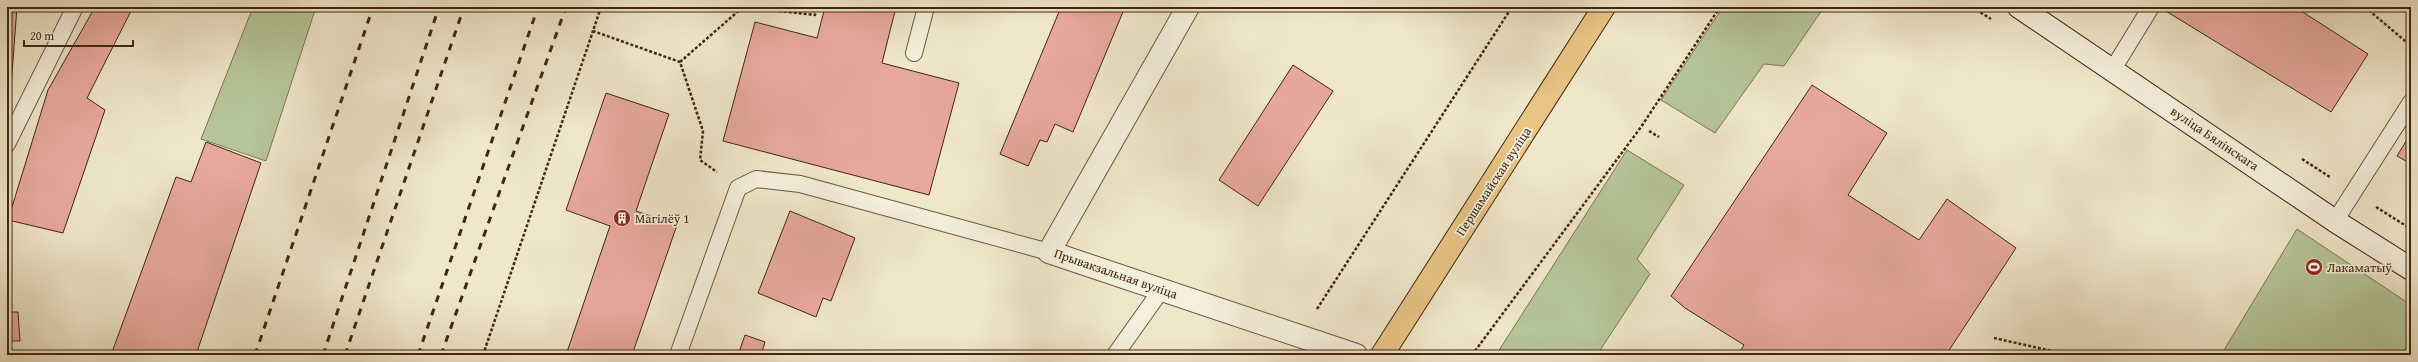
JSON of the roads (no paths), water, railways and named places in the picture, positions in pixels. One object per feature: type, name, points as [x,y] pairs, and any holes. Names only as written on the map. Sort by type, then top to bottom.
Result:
[{"type":"main road","name":"Першамайская вуліца","points":[[1382,355],[1604,7]]},
{"type":"street","name":"Прывакзальная вуліца","points":[[1188,7],[1049,252],[1356,355]]},
{"type":"street","name":"вуліца Бялінскага","points":[[2019,7],[2113,69],[2335,221],[2411,269]]},
{"type":"lane","points":[[7,144],[75,7]]},
{"type":"lane","points":[[914,53],[926,7]]},
{"type":"lane","points":[[2113,69],[2151,7]]},
{"type":"lane","points":[[2335,221],[2411,102]]},
{"type":"lane","points":[[678,355],[738,188],[756,180],[800,184],[1049,252]]},
{"type":"lane","points":[[1115,355],[1162,289]]},
{"type":"railway","points":[[255,355],[373,7]]},
{"type":"railway","points":[[323,355],[439,7]]},
{"type":"railway","points":[[345,355],[464,7]]},
{"type":"railway","points":[[418,355],[538,7]]},
{"type":"railway","points":[[441,355],[566,7]]},
{"type":"place","name":"Магілёў 1","points":[[622,218]]},
{"type":"place","name":"Лакаматыў","points":[[2314,267]]}]
